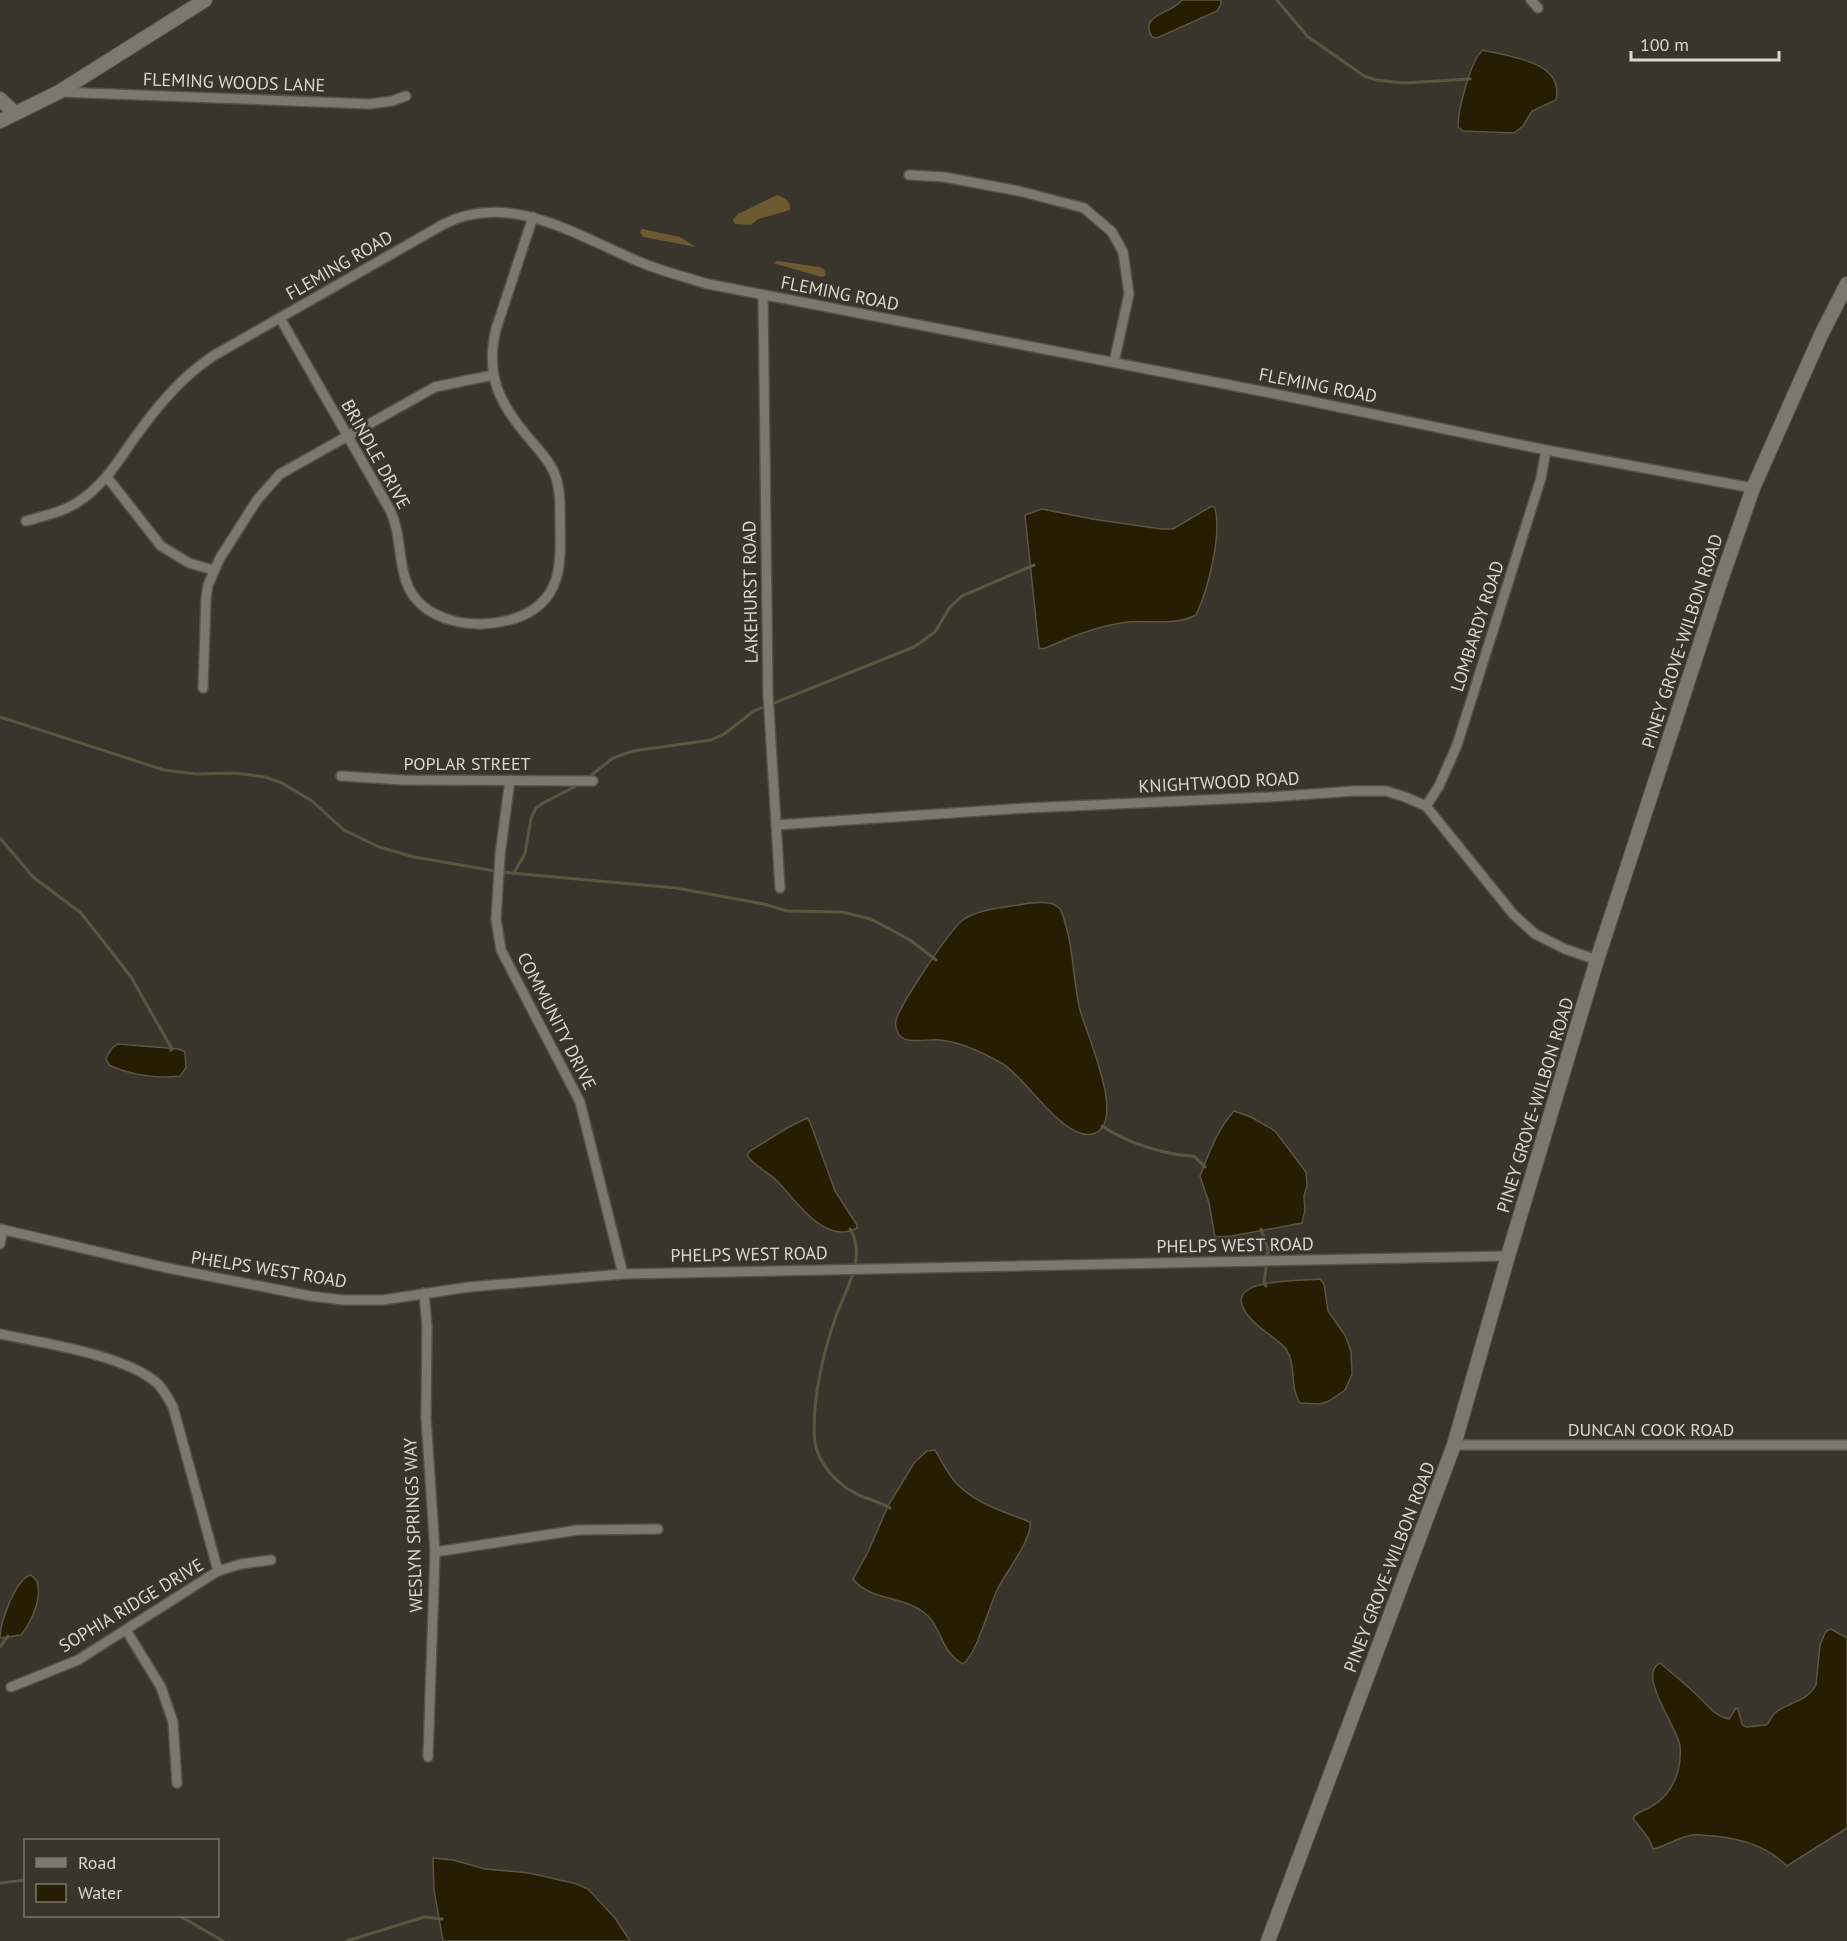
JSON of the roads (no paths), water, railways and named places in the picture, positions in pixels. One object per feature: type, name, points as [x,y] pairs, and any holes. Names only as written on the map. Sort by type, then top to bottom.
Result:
[{"type":"street","points":[[0,121],[60,93],[205,0]]},
{"type":"street","points":[[1531,0],[1538,8]]},
{"type":"street","name":"FLEMING WOODS LANE","points":[[60,93],[370,104],[392,101],[406,96]]},
{"type":"street","points":[[0,99],[15,113]]},
{"type":"street","points":[[909,175],[944,177],[1019,191],[1084,208],[1113,232],[1123,252],[1129,294],[1114,362]]},
{"type":"street","name":"FLEMING ROAD","points":[[26,520],[46,516],[76,503],[107,477],[153,413],[188,375],[213,356],[458,217],[488,211],[533,217],[608,246],[649,266],[708,284],[1387,416],[1546,450],[1753,488]]},
{"type":"street","name":"BRINDLE DRIVE","points":[[280,318],[396,523],[403,573],[416,599],[424,608],[437,616],[459,622],[503,622],[517,618],[546,598],[555,585],[561,561],[560,502],[553,472],[547,460],[505,408],[493,375],[493,343],[496,329],[533,217]]},
{"type":"street","name":"PINEY GROVE-WILBON ROAD","points":[[1268,1941],[1454,1445],[1597,960],[1753,488],[1821,335],[1847,284]]},
{"type":"street","name":"LAKEHURST ROAD","points":[[763,295],[768,694],[780,888]]},
{"type":"street","points":[[203,688],[206,598],[213,570],[268,486],[294,465],[435,387],[493,375]]},
{"type":"street","name":"LOMBARDY ROAD","points":[[1426,806],[1439,786],[1457,745],[1541,478],[1546,450]]},
{"type":"street","points":[[107,477],[161,546],[189,563],[213,570]]},
{"type":"street","name":"POPLAR STREET","points":[[341,776],[403,780],[593,781]]},
{"type":"street","name":"COMMUNITY DRIVE","points":[[510,780],[500,855],[496,919],[501,950],[580,1102],[623,1274]]},
{"type":"street","name":"KNIGHTWOOD ROAD","points":[[776,825],[1027,808],[1386,791],[1426,806],[1513,914],[1535,934],[1564,949],[1597,960]]},
{"type":"street","points":[[0,1244],[1,1229]]},
{"type":"street","name":"PHELPS WEST ROAD","points":[[1,1229],[163,1267],[310,1296],[343,1300],[383,1300],[490,1285],[623,1274],[1508,1256]]},
{"type":"street","name":"WESLYN SPRINGS WAY","points":[[424,1293],[427,1326],[426,1418],[435,1552],[428,1757]]},
{"type":"street","points":[[0,1334],[91,1353],[139,1372],[158,1384],[173,1407],[218,1571]]},
{"type":"street","name":"DUNCAN COOK ROAD","points":[[1454,1445],[1847,1445]]},
{"type":"street","points":[[435,1552],[578,1530],[657,1529]]},
{"type":"street","name":"SOPHIA RIDGE DRIVE","points":[[11,1687],[78,1660],[218,1571],[241,1564],[271,1560]]},
{"type":"street","points":[[126,1630],[161,1687],[170,1713],[173,1722],[177,1783]]},
{"type":"water","points":[[1182,0],[1221,0],[1221,4],[1217,11],[1157,38],[1152,37],[1149,23]]},
{"type":"water","points":[[1483,50],[1533,63],[1552,77],[1557,87],[1556,100],[1532,111],[1523,126],[1514,133],[1463,131],[1458,127],[1466,86],[1474,64]]},
{"type":"water","points":[[1212,506],[1215,508],[1217,519],[1215,547],[1205,592],[1196,615],[1171,622],[1127,622],[1105,626],[1043,649],[1039,648],[1025,515],[1042,509],[1092,519],[1173,529]]},
{"type":"water","points":[[1030,903],[1057,906],[1062,912],[1066,926],[1080,1010],[1096,1057],[1106,1097],[1107,1114],[1102,1127],[1092,1134],[1081,1134],[1058,1119],[1013,1072],[996,1060],[948,1041],[905,1039],[901,1037],[896,1028],[896,1020],[900,1011],[916,983],[938,950],[964,919],[988,910]]},
{"type":"water","points":[[118,1044],[179,1049],[185,1052],[186,1068],[180,1076],[163,1077],[135,1074],[117,1068],[109,1065],[106,1058],[112,1048]]},
{"type":"water","points":[[1234,1111],[1251,1117],[1275,1131],[1306,1172],[1307,1186],[1302,1223],[1215,1237],[1209,1203],[1200,1176],[1218,1134]]},
{"type":"water","points":[[807,1118],[835,1191],[857,1228],[845,1232],[833,1231],[822,1226],[801,1208],[775,1179],[747,1155],[787,1128]]},
{"type":"water","points":[[1320,1279],[1324,1284],[1328,1311],[1345,1335],[1351,1351],[1352,1374],[1345,1390],[1329,1401],[1320,1404],[1300,1403],[1286,1349],[1250,1318],[1242,1304],[1243,1295],[1251,1288],[1264,1284]]},
{"type":"water","points":[[935,1450],[952,1478],[968,1494],[1030,1522],[1030,1529],[1023,1546],[998,1588],[978,1640],[963,1664],[950,1653],[933,1622],[919,1609],[869,1592],[853,1579],[868,1552],[888,1506],[914,1463],[927,1451]]},
{"type":"water","points":[[31,1575],[37,1581],[38,1588],[37,1602],[32,1617],[21,1635],[0,1638],[3,1622],[14,1593],[19,1584]]},
{"type":"water","points":[[1831,1629],[1847,1638],[1847,1828],[1787,1866],[1771,1853],[1754,1845],[1715,1836],[1692,1835],[1653,1849],[1649,1839],[1633,1818],[1666,1795],[1678,1772],[1680,1755],[1678,1738],[1655,1689],[1654,1669],[1660,1663],[1720,1716],[1729,1719],[1736,1708],[1742,1724],[1746,1727],[1766,1725],[1777,1711],[1804,1698],[1816,1685],[1820,1645],[1826,1631]]},
{"type":"water","points":[[433,1858],[453,1860],[485,1869],[529,1873],[577,1884],[588,1889],[615,1918],[630,1941],[443,1941],[434,1890]]},
{"type":"waterway","points":[[1277,0],[1307,36],[1364,76],[1376,80],[1404,83],[1470,79]]},
{"type":"waterway","points":[[588,778],[613,758],[633,751],[711,740],[724,734],[754,711],[914,647],[935,632],[950,607],[962,596],[1034,565]]},
{"type":"waterway","points":[[0,717],[164,770],[196,774],[235,773],[265,777],[282,783],[312,801],[344,830],[379,847],[414,857],[501,872],[676,888],[764,904],[787,911],[842,912],[871,919],[910,940],[936,960]]},
{"type":"waterway","points":[[513,874],[525,854],[531,818],[536,808],[580,784]]},
{"type":"waterway","points":[[0,838],[33,877],[81,913],[131,977],[171,1050]]},
{"type":"waterway","points":[[1102,1126],[1146,1147],[1171,1154],[1194,1156],[1205,1167]]},
{"type":"waterway","points":[[850,1229],[855,1239],[856,1261],[831,1330],[823,1362],[816,1395],[815,1442],[823,1463],[838,1481],[858,1495],[890,1508]]},
{"type":"waterway","points":[[1261,1229],[1268,1249],[1264,1284],[1266,1286]]},
{"type":"waterway","points":[[0,1647],[8,1636]]},
{"type":"waterway","points":[[0,1883],[24,1880]]},
{"type":"waterway","points":[[182,1917],[223,1941]]},
{"type":"waterway","points":[[347,1941],[424,1917],[442,1919]]}]
